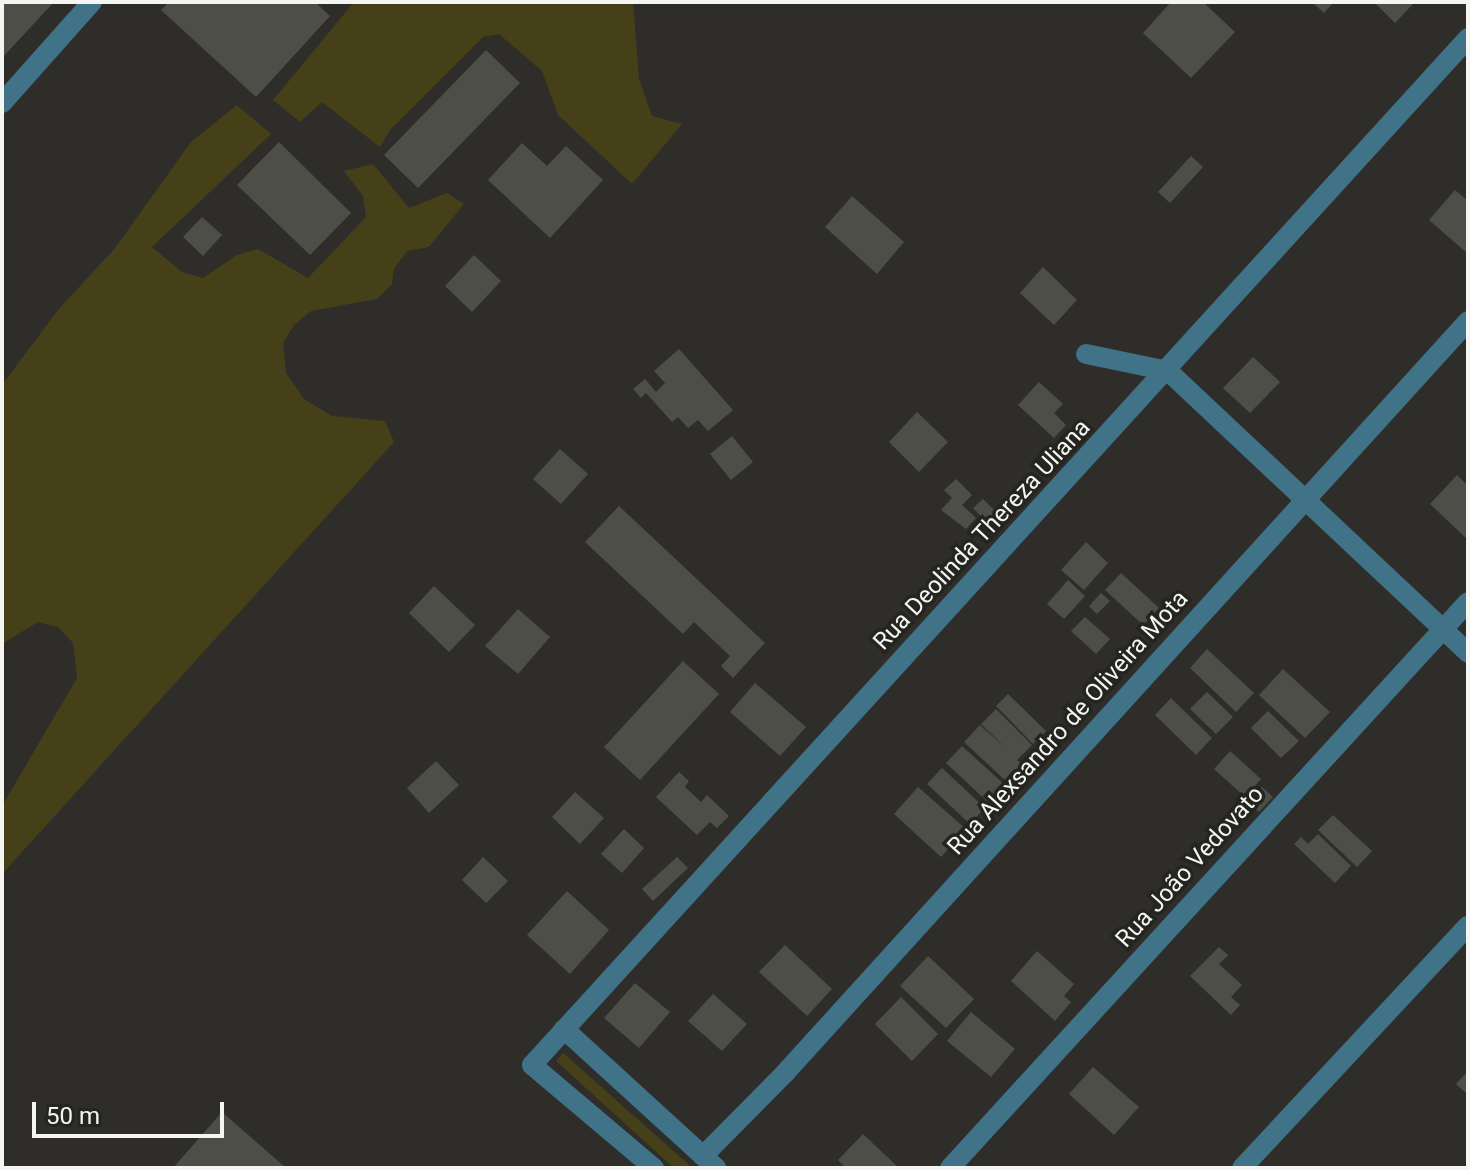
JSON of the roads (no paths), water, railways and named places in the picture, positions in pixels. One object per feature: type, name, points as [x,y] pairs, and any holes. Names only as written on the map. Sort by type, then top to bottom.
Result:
[{"type":"street","points":[[2,103],[92,2]]},
{"type":"street","name":"Rua Deolinda Thereza Uliana","points":[[654,1168],[532,1065],[1168,371],[1468,38]]},
{"type":"street","name":"Rua Alexsandro de Oliveira Mota","points":[[710,1162],[785,1073],[1468,321]]},
{"type":"street","points":[[1086,354],[1168,371],[1303,502],[1468,653]]},
{"type":"street","name":"Rua João Vedovato","points":[[950,1168],[1468,602]]},
{"type":"street","points":[[1242,1168],[1468,926]]},
{"type":"street","points":[[564,1029],[710,1162]]}]
